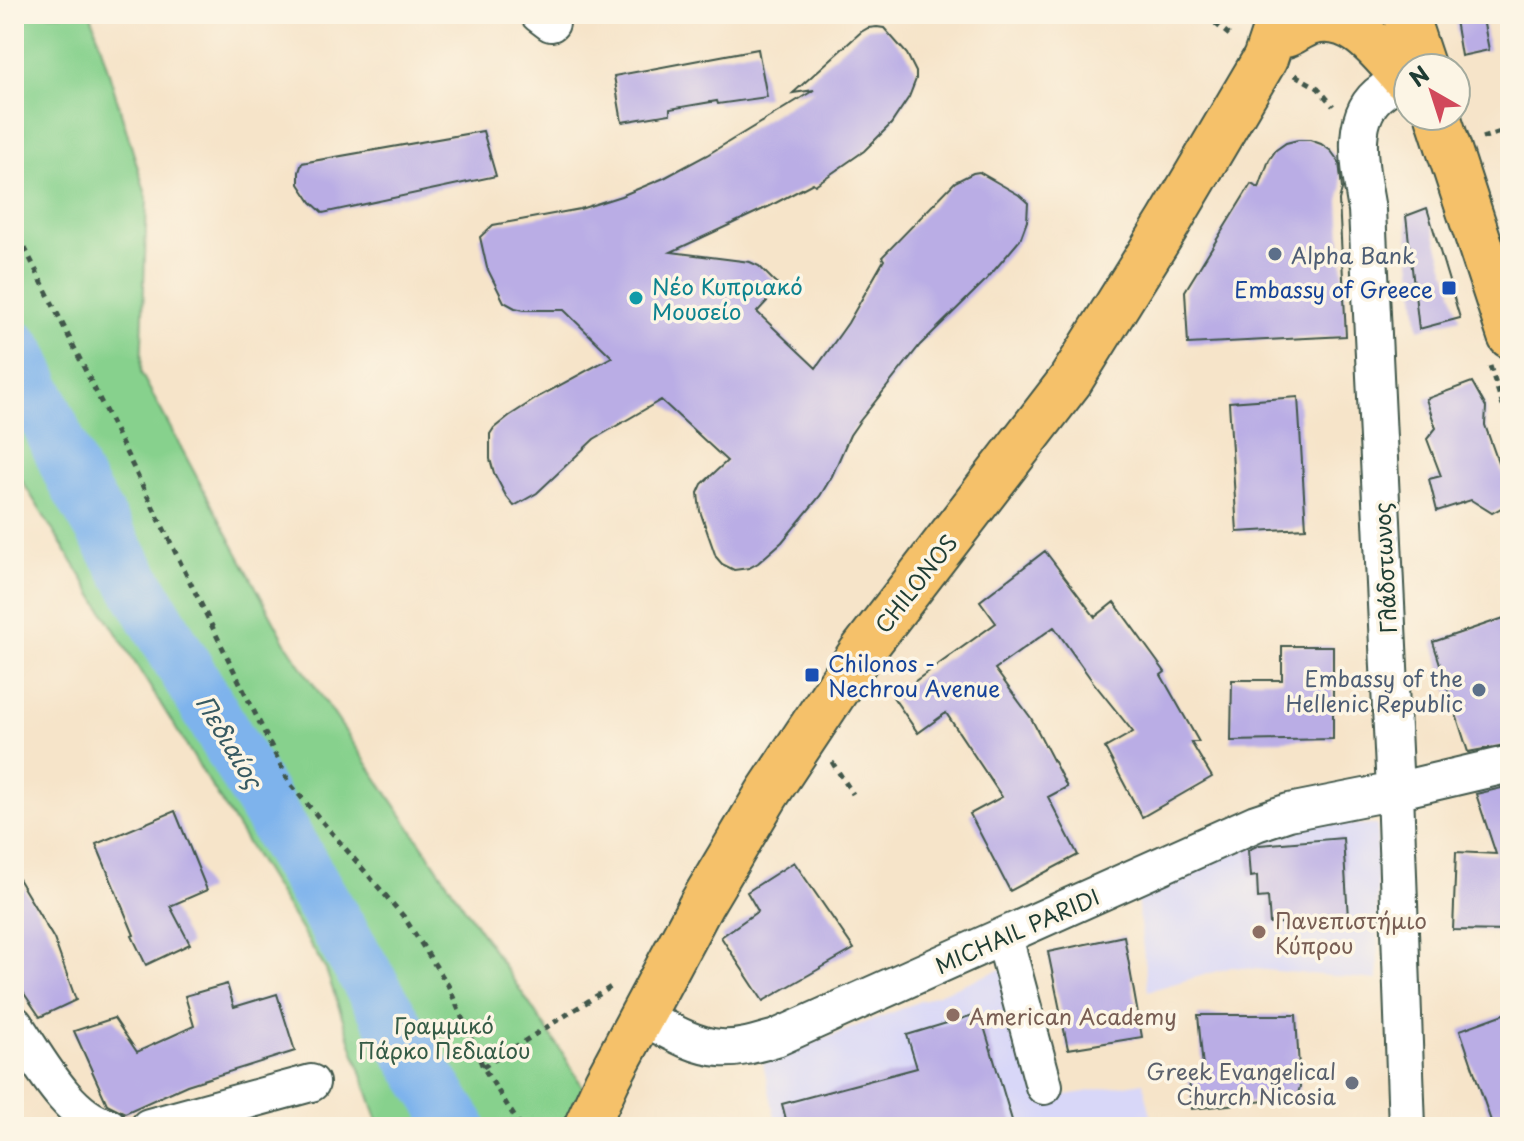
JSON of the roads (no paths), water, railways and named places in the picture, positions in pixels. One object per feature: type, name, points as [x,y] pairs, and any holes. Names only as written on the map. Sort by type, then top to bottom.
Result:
[{"type":"main road","points":[[1374,14],[1396,52]]},
{"type":"main road","points":[[1405,14],[1410,52]]},
{"type":"main road","points":[[1276,39],[1312,22],[1339,22],[1366,37],[1392,64]]},
{"type":"main road","name":"CHILONOS","points":[[586,1127],[607,1081],[702,903],[767,794],[860,654],[1070,381],[1169,222],[1276,39]]},
{"type":"main road","points":[[1436,132],[1462,189]]},
{"type":"main road","points":[[1443,132],[1510,336]]},
{"type":"street","name":"Γλάδστωνος","points":[[1392,90],[1381,92],[1363,114],[1359,126],[1367,210],[1395,791],[1407,1127]]},
{"type":"street","name":"MICHAIL PARIDI","points":[[650,1004],[686,1039],[718,1048],[757,1044],[1256,823],[1298,810],[1510,764]]},
{"type":"street","points":[[1004,937],[1044,1086]]},
{"type":"street","points":[[14,1024],[67,1100],[84,1116],[109,1127]]},
{"type":"street","points":[[149,1127],[311,1083]]},
{"type":"waterway","name":"Πεδιαίος","points":[[14,348],[73,477],[416,1061],[459,1127]]},
{"type":"place","name":"Alpha Bank","points":[[1275,254]]},
{"type":"place","name":"Embassy of Greece","points":[[1449,288]]},
{"type":"place","name":"Νέο Κυπριακό Μουσείο","points":[[636,298]]},
{"type":"place","name":"Chilonos - Nechrou Avenue","points":[[812,675]]},
{"type":"place","name":"Embassy of the Hellenic Republic","points":[[1479,690]]},
{"type":"place","name":"Πανεπιστήμιο Κύπρου","points":[[1259,932]]},
{"type":"place","name":"American Academy","points":[[953,1015]]},
{"type":"place","name":"Greek Evangelical Church Nicosia","points":[[1352,1083]]},
{"type":"park label","name":"Γραμμικό Πάρκο Πεδιαίου","points":[[444,1036]]}]
